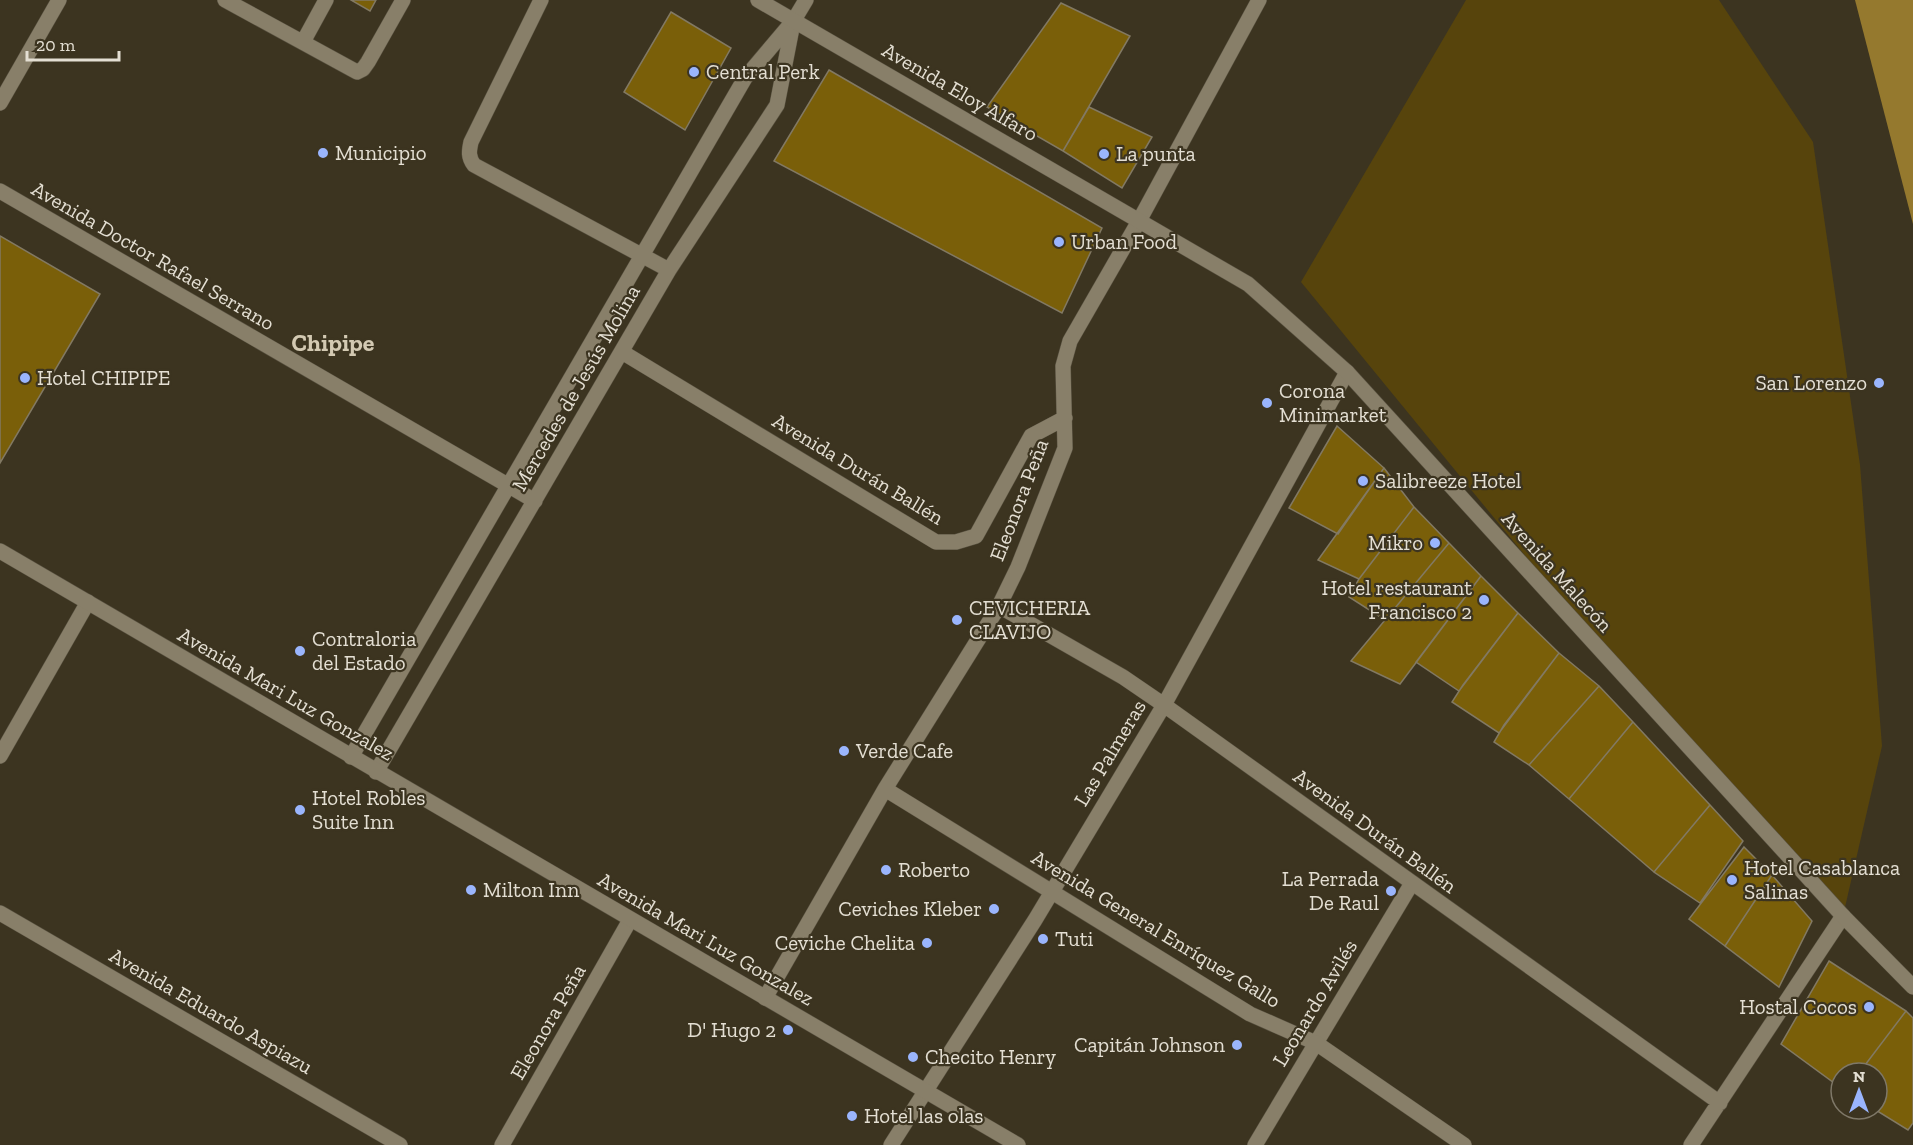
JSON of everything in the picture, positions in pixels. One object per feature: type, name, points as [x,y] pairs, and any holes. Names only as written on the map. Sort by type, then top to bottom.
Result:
[{"type":"street","points":[[0,103],[59,0]]},
{"type":"street","points":[[225,0],[357,72],[363,69],[368,62],[403,0]]},
{"type":"street","points":[[303,42],[326,0]]},
{"type":"street","points":[[541,0],[471,142],[468,152],[470,160],[474,165],[669,270]]},
{"type":"street","name":"Avenida Eloy Alfaro","points":[[759,0],[1139,221]]},
{"type":"street","name":"Mercedes de Jesús Molina","points":[[351,757],[745,78],[794,20],[806,0]]},
{"type":"street","name":"Eleonora Peña","points":[[765,998],[885,789],[999,606],[1018,567],[1065,448],[1063,366],[1070,341],[1139,221],[1259,0]]},
{"type":"street","name":"Mercedes de Jesús Molina","points":[[376,772],[669,270],[777,105],[794,20]]},
{"type":"street","name":"Avenida Doctor Rafael Serrano","points":[[0,192],[535,501]]},
{"type":"street","name":"Avenida Malecón","points":[[1139,221],[1248,284],[1347,372],[1843,916],[1913,987]]},
{"type":"street","name":"Avenida Durán Ballén","points":[[622,352],[936,542],[956,542],[976,536],[1031,436],[1065,418]]},
{"type":"street","name":"Las Palmeras","points":[[891,1145],[1053,891],[1164,705],[1347,372]]},
{"type":"street","name":"Avenida Mari Luz Gonzalez","points":[[0,551],[1018,1145]]},
{"type":"street","points":[[0,756],[88,602]]},
{"type":"street","name":"Avenida Durán Ballén","points":[[999,606],[1124,677],[1720,1103]]},
{"type":"street","name":"Avenida General Enríquez Gallo","points":[[885,789],[1250,1014],[1316,1043],[1464,1145]]},
{"type":"street","name":"Leonardo Avilés","points":[[1256,1145],[1412,883]]},
{"type":"street","name":"Avenida Eduardo Aspiazu","points":[[0,913],[400,1145]]},
{"type":"street","points":[[1691,1145],[1843,916]]},
{"type":"street","name":"Eleonora Peña","points":[[502,1145],[630,920]]},
{"type":"shaded area","points":[[1466,0],[1719,0],[1813,142],[1860,465],[1882,746],[1843,916],[1631,685],[1301,282]]},
{"type":"shaded area","points":[[1855,0],[1913,0],[1913,224]]},
{"type":"building","points":[[351,0],[376,0],[370,11]]},
{"type":"building","points":[[1061,3],[1130,36],[1063,151],[987,107]]},
{"type":"building","points":[[671,12],[731,48],[685,130],[624,92]]},
{"type":"building","points":[[829,70],[1102,228],[1062,313],[774,161]]},
{"type":"building","points":[[1089,107],[1152,137],[1122,188],[1063,151]]},
{"type":"building","name":"Hotel CHIPIPE","points":[[0,236],[100,294],[0,463]]},
{"type":"building","points":[[1337,426],[1384,468],[1338,534],[1289,508]]},
{"type":"building","points":[[1384,468],[1414,507],[1359,579],[1318,560]]},
{"type":"building","points":[[1414,507],[1449,543],[1385,620],[1349,597],[1359,579]]},
{"type":"building","points":[[1449,543],[1481,576],[1400,684],[1351,661]]},
{"type":"building","points":[[1481,576],[1518,613],[1459,691],[1416,662]]},
{"type":"building","points":[[1518,613],[1559,653],[1499,733],[1452,702]]},
{"type":"building","points":[[1559,653],[1599,686],[1529,765],[1494,742],[1504,725]]},
{"type":"building","points":[[1599,686],[1633,722],[1569,799],[1529,765]]},
{"type":"building","points":[[1633,722],[1710,805],[1654,872],[1569,799]]},
{"type":"building","points":[[1710,805],[1743,841],[1700,903],[1654,872]]},
{"type":"building","points":[[1744,847],[1772,875],[1725,946],[1689,919]]},
{"type":"building","points":[[1772,875],[1812,921],[1779,987],[1725,946]]},
{"type":"building","points":[[1829,961],[1906,1011],[1868,1061],[1829,1061],[1829,1079],[1781,1044]]},
{"type":"building","points":[[1906,1011],[1913,1018],[1913,1123],[1908,1130],[1889,1118],[1889,1061],[1868,1061]]},
{"type":"place","name":"Central Perk","points":[[694,72]]},
{"type":"place","name":"Municipio","points":[[323,153]]},
{"type":"place","name":"La punta","points":[[1104,154]]},
{"type":"place","name":"Urban Food","points":[[1059,242]]},
{"type":"place","name":"Hotel CHIPIPE","points":[[25,378]]},
{"type":"place","name":"San Lorenzo","points":[[1879,383]]},
{"type":"place","name":"Corona Minimarket","points":[[1267,403]]},
{"type":"place","name":"Salibreeze Hotel","points":[[1363,481]]},
{"type":"place","name":"Mikro","points":[[1435,543]]},
{"type":"place","name":"Hotel restaurant Francisco 2","points":[[1484,600]]},
{"type":"place","name":"CEVICHERIA CLAVIJO","points":[[957,620]]},
{"type":"place","name":"Contraloria del Estado","points":[[300,651]]},
{"type":"place","name":"Verde Cafe","points":[[844,751]]},
{"type":"place","name":"Hotel Robles Suite Inn","points":[[300,810]]},
{"type":"place","name":"Roberto","points":[[886,870]]},
{"type":"place","name":"Hotel Casablanca Salinas","points":[[1732,880]]},
{"type":"place","name":"Milton Inn","points":[[471,890]]},
{"type":"place","name":"La Perrada De Raul","points":[[1391,891]]},
{"type":"place","name":"Ceviches Kleber","points":[[994,909]]},
{"type":"place","name":"Tuti","points":[[1043,939]]},
{"type":"place","name":"Ceviche Chelita","points":[[927,943]]},
{"type":"place","name":"Hostal Cocos","points":[[1869,1007]]},
{"type":"place","name":"D' Hugo 2","points":[[788,1030]]},
{"type":"place","name":"Capitán Johnson","points":[[1237,1045]]},
{"type":"place","name":"Checito Henry","points":[[913,1057]]},
{"type":"place","name":"Hotel las olas","points":[[852,1116]]},
{"type":"district","name":"Chipipe","points":[[333,343]]}]
